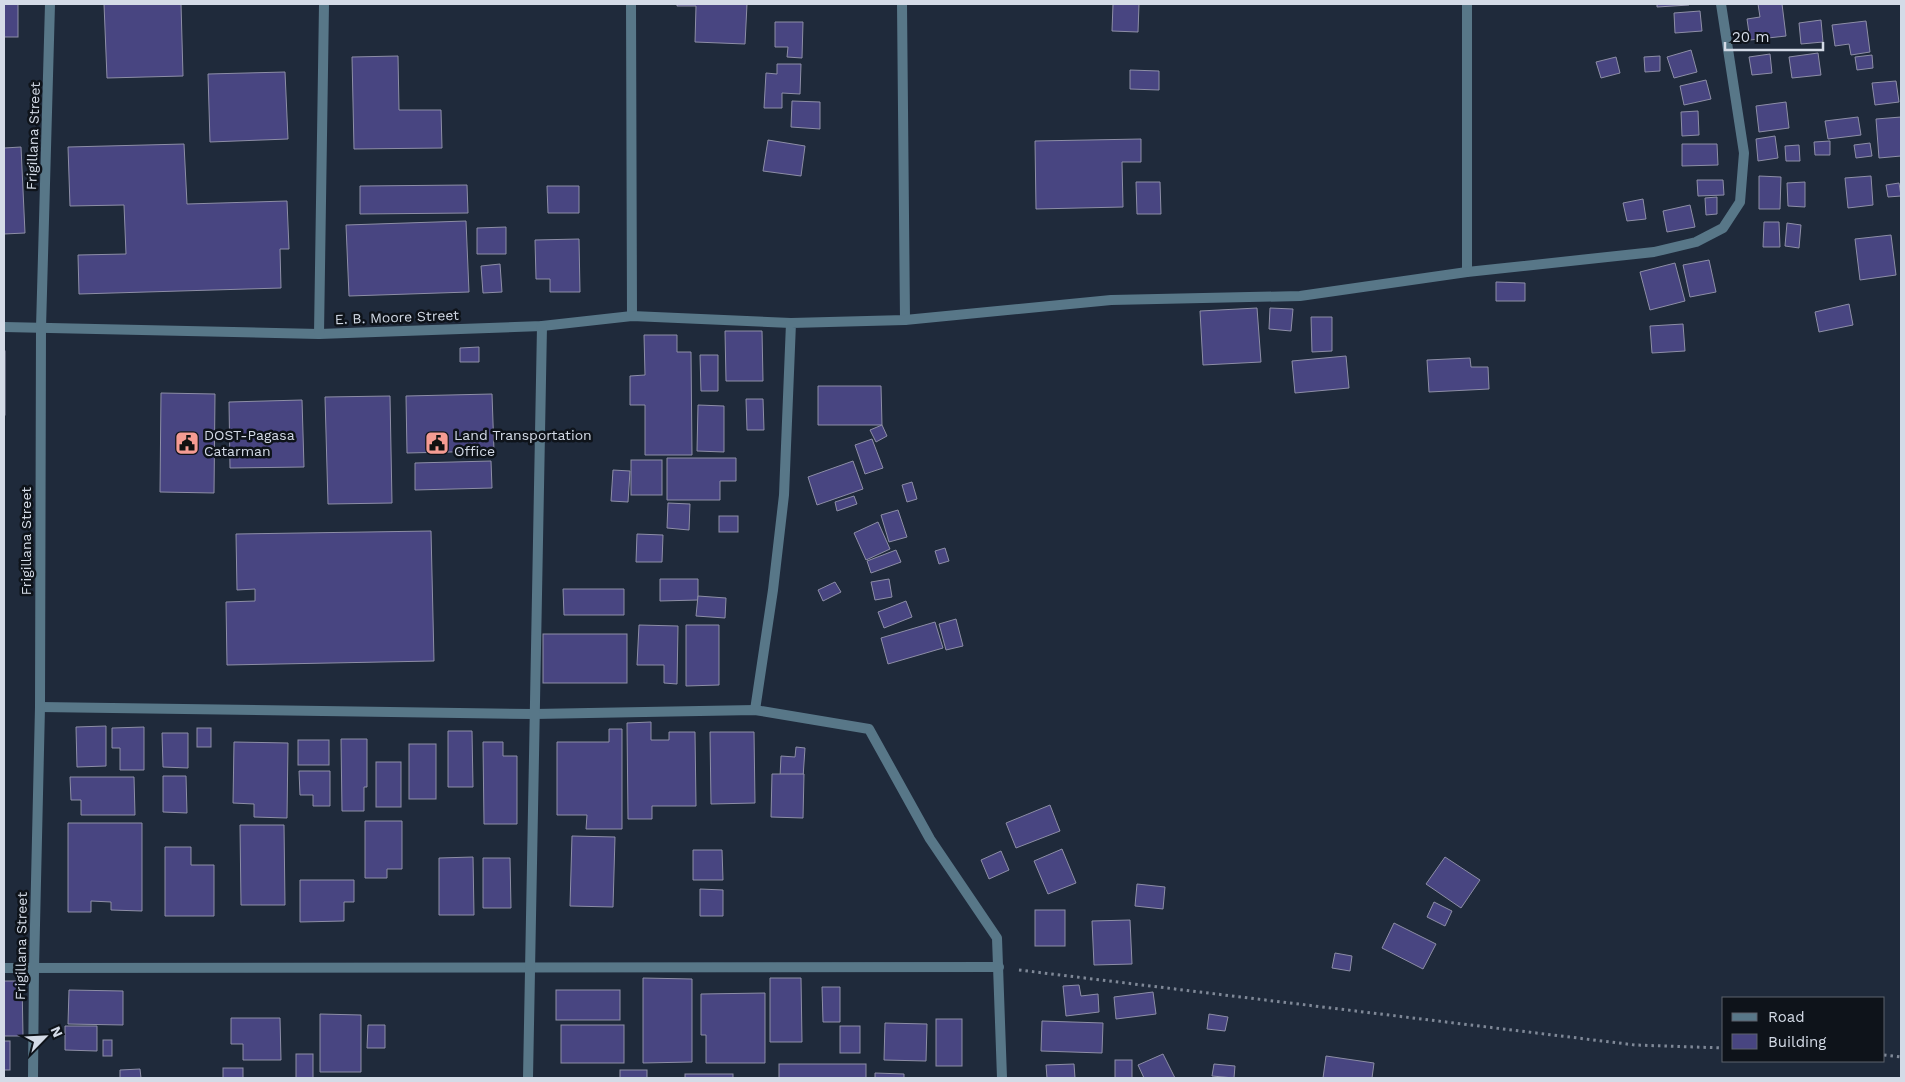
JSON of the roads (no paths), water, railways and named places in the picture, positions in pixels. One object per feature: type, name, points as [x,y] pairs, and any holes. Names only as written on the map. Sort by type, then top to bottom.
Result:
[{"type":"street","name":"Frigillana Street","points":[[33,1078],[40,707],[41,328],[50,4]]},
{"type":"street","points":[[318,334],[324,4]]},
{"type":"street","points":[[631,4],[632,316]]},
{"type":"street","points":[[902,4],[905,320]]},
{"type":"street","points":[[1467,4],[1467,272]]},
{"type":"street","name":"E. B. Moore Street","points":[[4,327],[318,334],[542,326],[632,316],[791,323],[905,320],[1111,300],[1300,296],[1467,272],[1654,252],[1696,242],[1723,228],[1740,202],[1744,153],[1720,4]]},
{"type":"street","points":[[755,710],[773,590],[784,495],[791,323]]},
{"type":"street","points":[[528,1078],[542,326]]},
{"type":"street","points":[[40,707],[534,714],[755,710],[869,729],[930,839],[997,938],[1002,1078]]},
{"type":"street","points":[[4,968],[999,967]]},
{"type":"place","name":"DOST-Pagasa Catarman","points":[[187,443]]},
{"type":"place","name":"Land Transportation Office","points":[[437,443]]}]
